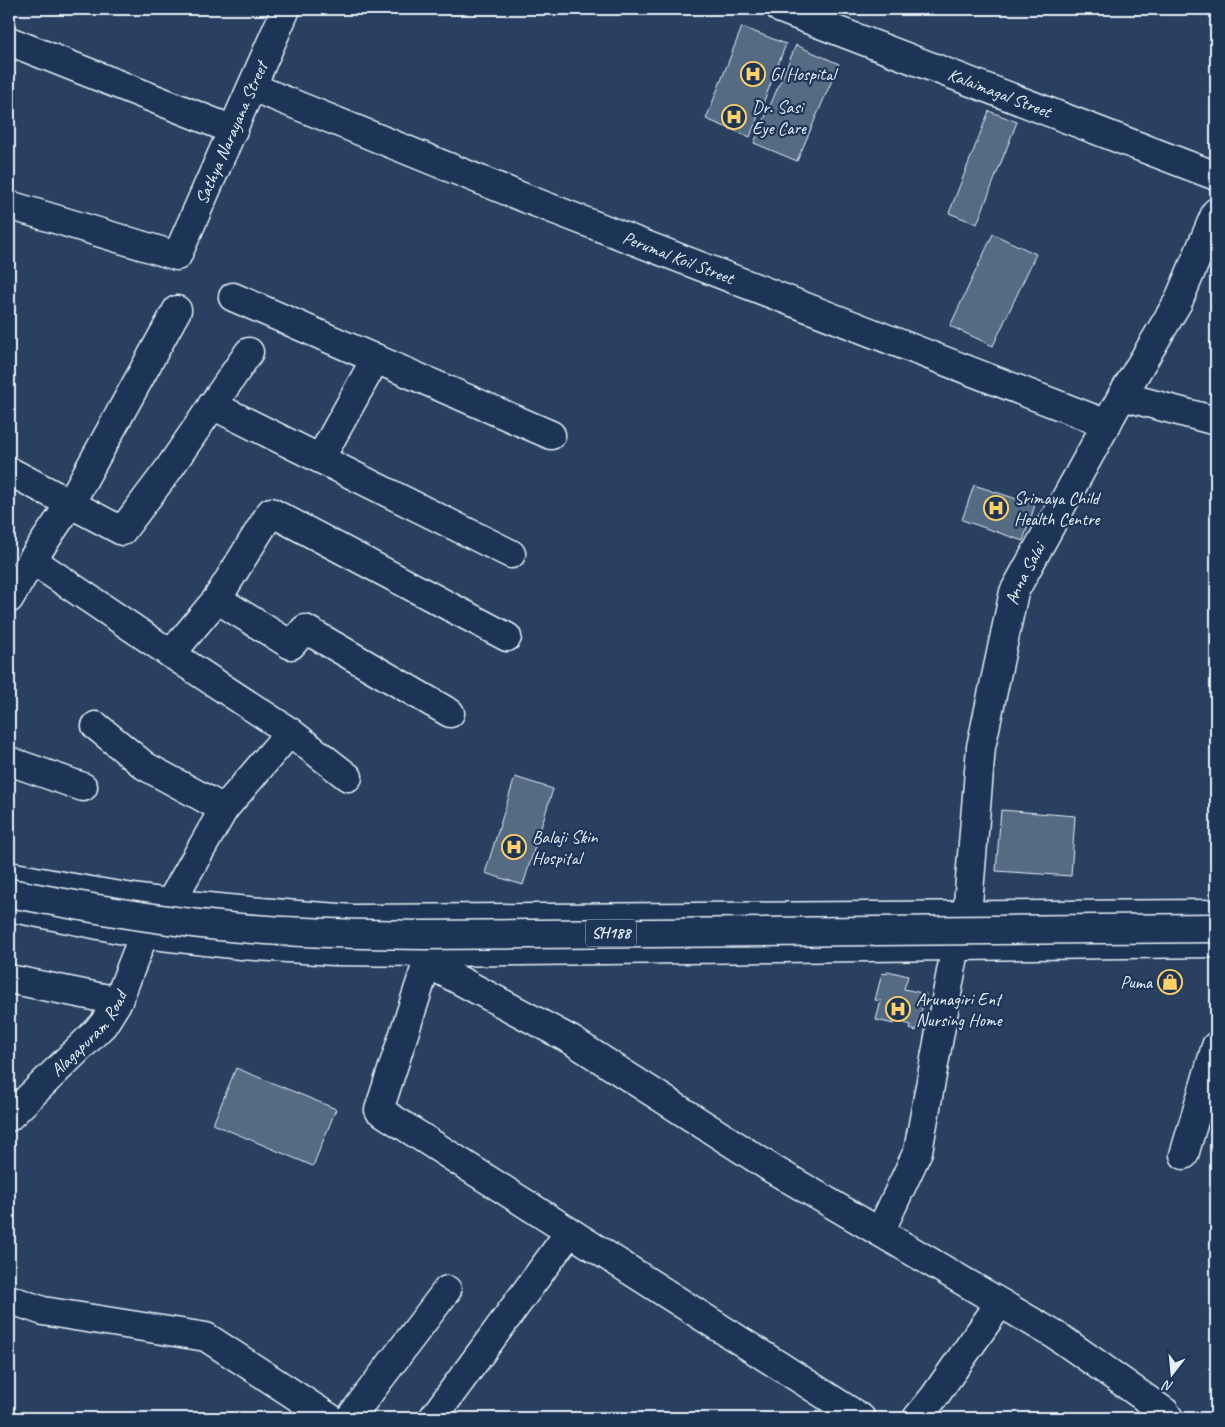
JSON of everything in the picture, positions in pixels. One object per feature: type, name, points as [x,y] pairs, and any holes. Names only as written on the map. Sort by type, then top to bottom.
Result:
[{"type":"street","name":"Sathya Narayana Street","points":[[9,205],[177,256],[286,9]]},
{"type":"street","name":"Kalaimagal Street","points":[[781,9],[1216,176]]},
{"type":"street","points":[[9,41],[233,130]]},
{"type":"street","name":"Perumal Koil Street","points":[[252,87],[546,206],[1107,424]]},
{"type":"street","name":"Anna Salai","points":[[880,1232],[918,1151],[963,946],[968,916],[981,747],[1014,592],[1122,396],[1178,302],[1216,212]]},
{"type":"street","points":[[233,297],[551,435]]},
{"type":"street","points":[[9,599],[32,560],[70,504],[177,310]]},
{"type":"street","points":[[9,471],[122,531],[168,470],[249,352]]},
{"type":"street","points":[[320,459],[376,358]]},
{"type":"street","points":[[1122,396],[1216,421]]},
{"type":"street","points":[[212,405],[511,554]]},
{"type":"street","points":[[171,654],[217,598],[271,512],[507,637]]},
{"type":"street","points":[[32,560],[290,732],[348,776]]},
{"type":"street","points":[[217,598],[291,645],[305,629],[450,713]]},
{"type":"street","points":[[96,726],[145,766],[224,810]]},
{"type":"street","points":[[160,902],[224,810],[290,732]]},
{"type":"street","points":[[9,760],[82,787]]},
{"type":"street","points":[[9,876],[160,902],[263,913],[353,918],[1216,914]]},
{"type":"street","name":"SH188","points":[[9,893],[163,920],[220,926],[346,934],[424,935],[1216,928]]},
{"type":"street","name":"Alagapuram Road","points":[[9,1117],[103,1025],[118,1001],[144,934],[160,902]]},
{"type":"street","points":[[9,907],[144,934],[251,945],[428,957],[963,946],[1216,944]]},
{"type":"street","points":[[428,957],[571,1040],[774,1170],[1060,1338],[1165,1412],[1169,1418]]},
{"type":"street","points":[[428,957],[378,1110],[861,1418]]},
{"type":"street","points":[[9,979],[118,1001]]},
{"type":"street","points":[[1184,1155],[1216,1046]]},
{"type":"street","points":[[433,1418],[569,1232]]},
{"type":"street","points":[[350,1418],[447,1290]]},
{"type":"street","points":[[9,1300],[43,1311],[206,1337],[330,1418]]},
{"type":"street","points":[[916,1418],[934,1397],[1000,1303]]},
{"type":"building","points":[[742,27],[786,44],[750,137],[706,119]]},
{"type":"building","points":[[796,45],[839,64],[797,161],[754,143]]},
{"type":"building","points":[[989,111],[1017,122],[977,224],[949,213]]},
{"type":"building","points":[[993,234],[1036,254],[993,346],[950,326]]},
{"type":"building","points":[[974,485],[1035,505],[1023,541],[962,520]]},
{"type":"building","points":[[515,777],[553,789],[523,885],[485,873]]},
{"type":"building","points":[[1001,810],[1075,816],[1071,876],[996,871]]},
{"type":"building","points":[[888,971],[908,976],[904,989],[926,994],[916,1031],[910,1029],[911,1025],[895,1020],[894,1024],[876,1020],[881,1001],[875,1000],[882,973],[887,974]]},
{"type":"building","points":[[236,1068],[336,1109],[313,1166],[213,1124]]},
{"type":"place","name":"Gl Hospital","points":[[753,74]]},
{"type":"place","name":"Dr. Sasi Eye Care","points":[[734,117]]},
{"type":"place","name":"Srimaya Child Health Centre","points":[[996,508]]},
{"type":"place","name":"Balaji Skin Hospital","points":[[514,847]]},
{"type":"place","name":"Puma","points":[[1170,982]]},
{"type":"place","name":"Arunagiri Ent Nursing Home","points":[[898,1009]]}]
